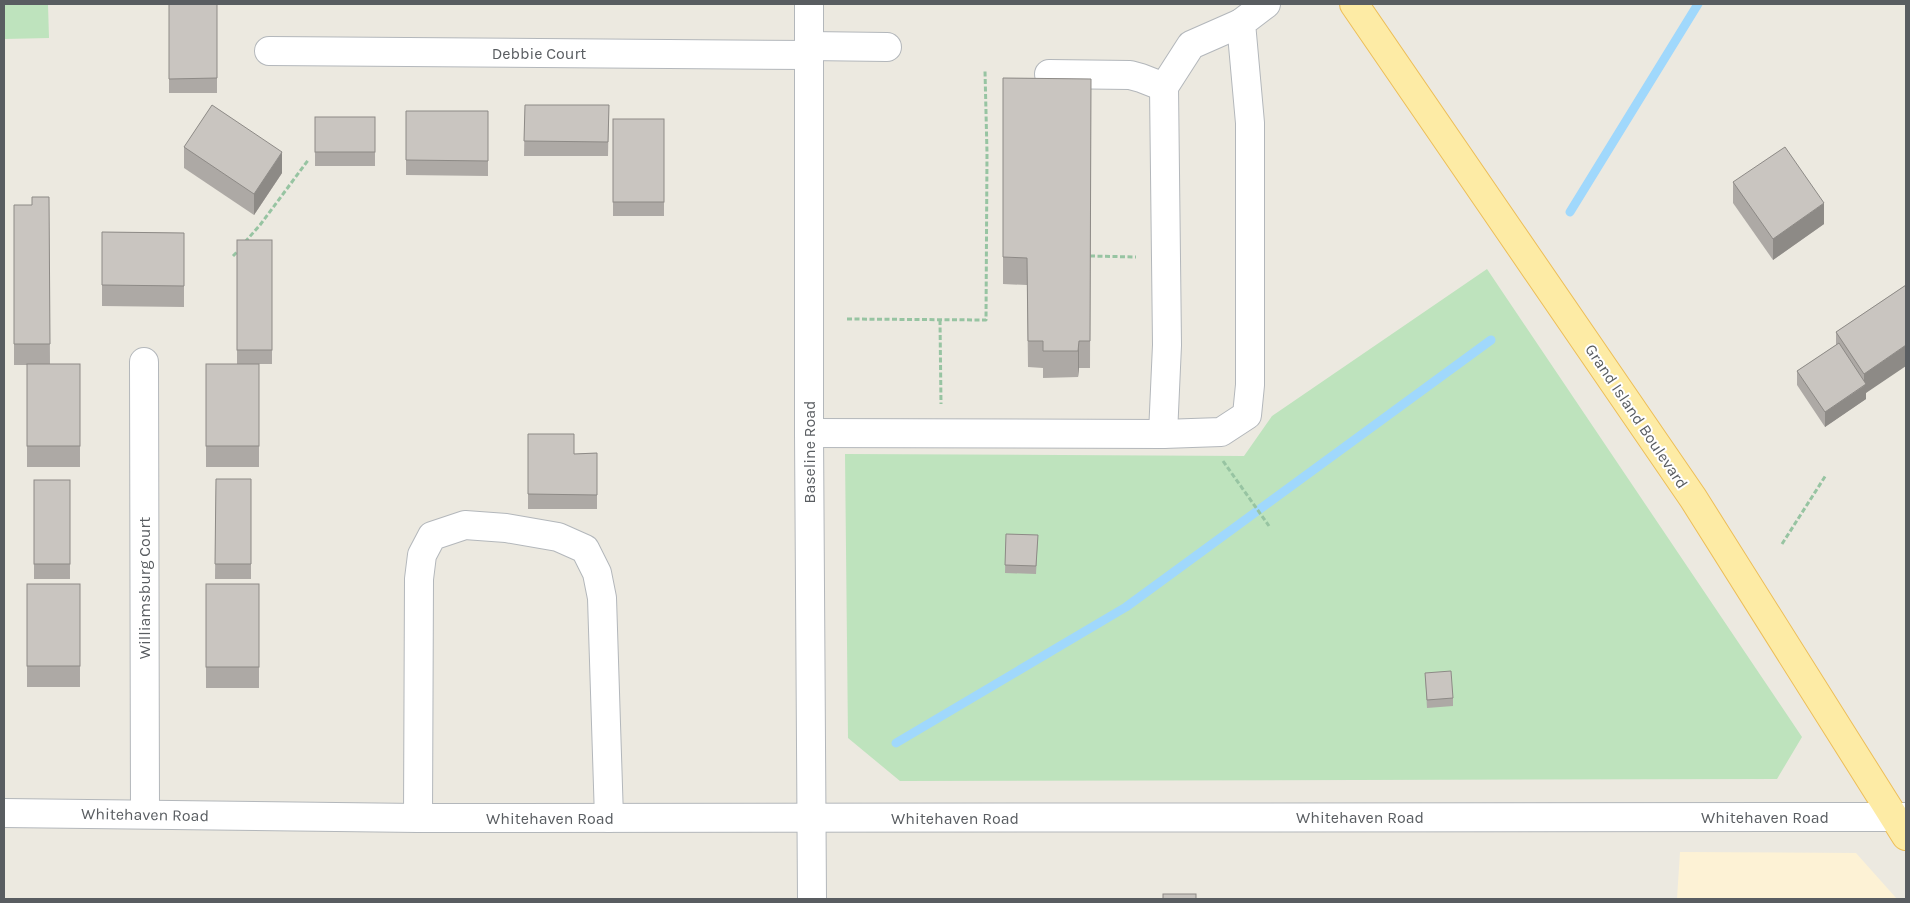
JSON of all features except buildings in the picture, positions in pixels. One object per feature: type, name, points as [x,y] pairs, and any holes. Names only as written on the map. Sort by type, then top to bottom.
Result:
[{"type":"main road","name":"Grand Island Boulevard","points":[[1354,4],[1693,498],[1902,823]]},
{"type":"street","name":"Baseline Road","points":[[809,4],[808,433],[812,899]]},
{"type":"street","points":[[1163,434],[1167,345],[1164,87],[1191,44],[1242,22],[1266,4]]},
{"type":"street","points":[[808,433],[1163,434],[1220,432],[1246,415],[1250,376],[1250,133],[1242,22]]},
{"type":"street","name":"Debbie Court","points":[[269,51],[809,51],[887,47]]},
{"type":"street","points":[[1049,74],[1130,76],[1164,87]]},
{"type":"street","name":"Williamsburg Court","points":[[144,362],[145,814]]},
{"type":"street","points":[[418,818],[419,579],[422,556],[432,536],[465,525],[506,528],[558,536],[585,549],[596,573],[602,598],[609,818]]},
{"type":"street","name":"Whitehaven Road","points":[[4,813],[418,818],[810,817],[1902,823]]},
{"type":"path","points":[[847,320],[986,320],[987,153],[985,71]]},
{"type":"path","points":[[233,256],[260,225],[309,159]]},
{"type":"path","points":[[1090,256],[1144,257]]},
{"type":"path","points":[[940,320],[941,433]]},
{"type":"path","points":[[1221,458],[1269,526]]},
{"type":"path","points":[[1782,544],[1826,475]]},
{"type":"shaded area","points":[[1680,852],[1856,853],[1897,899],[1677,899]]},
{"type":"green space","points":[[4,4],[48,4],[49,38],[4,39]]},
{"type":"green space","points":[[1487,269],[1802,737],[1777,779],[900,781],[848,738],[845,454],[1244,456],[1272,416]]},
{"type":"waterway","points":[[1570,212],[1698,4]]},
{"type":"waterway","points":[[896,743],[1126,607],[1491,340]]}]
